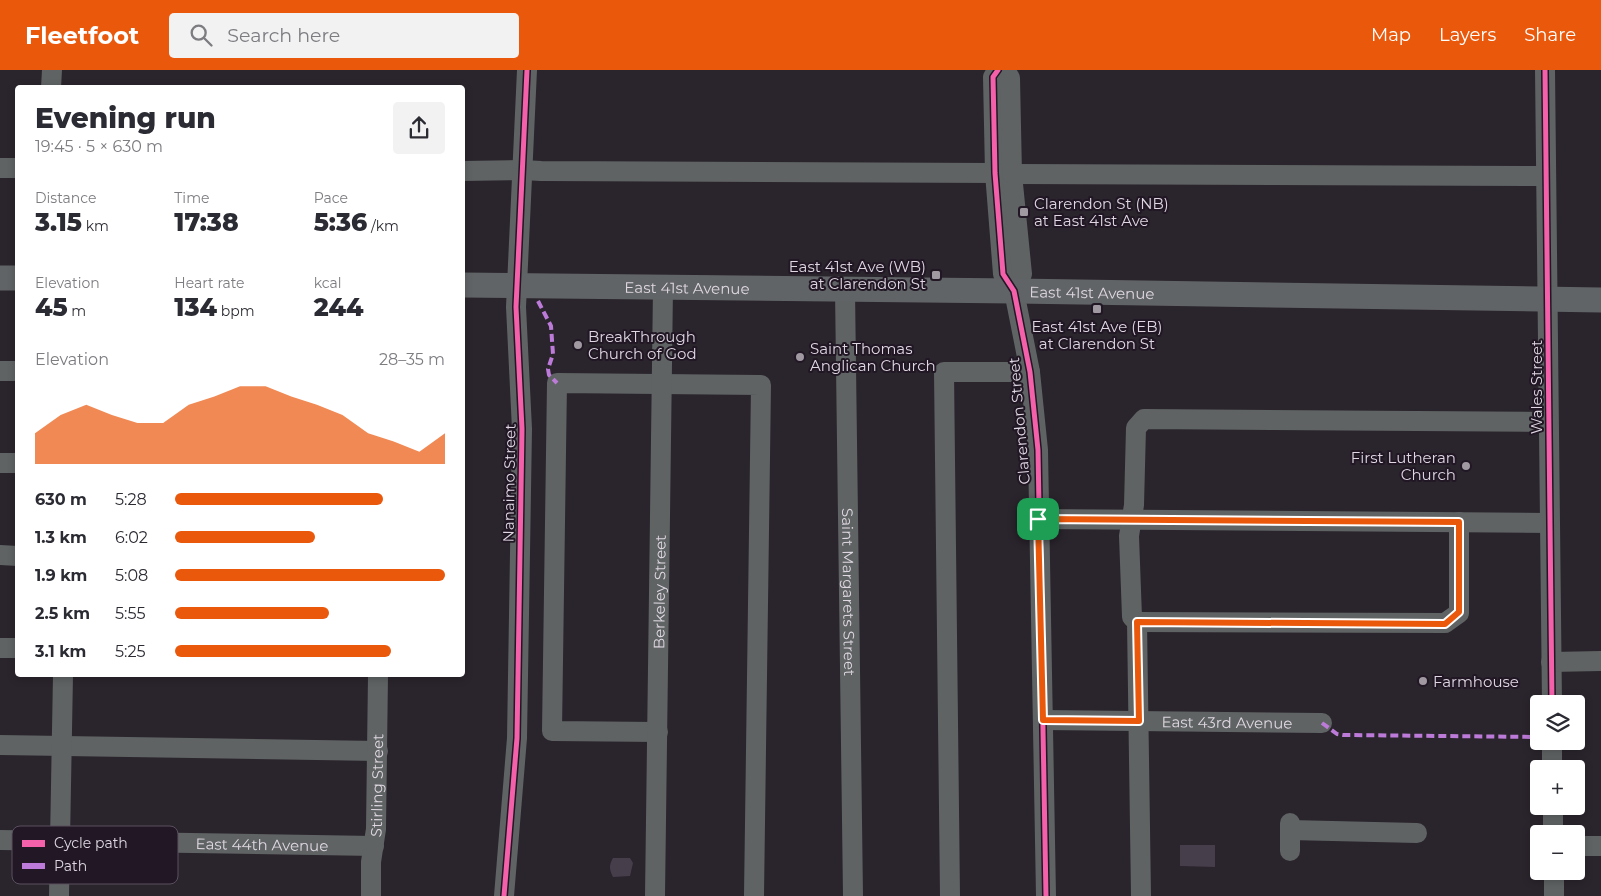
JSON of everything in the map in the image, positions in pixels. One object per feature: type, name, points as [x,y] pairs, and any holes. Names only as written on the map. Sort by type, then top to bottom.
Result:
[{"type":"main road","points":[[0,278],[15,278]]},
{"type":"main road","name":"East 41st Avenue","points":[[465,285],[1601,300]]},
{"type":"street","points":[[52,70],[52,85]]},
{"type":"street","name":"Nanaimo Street","points":[[504,896],[518,729],[522,429],[516,307],[526,70]]},
{"type":"street","name":"Clarendon Street","points":[[998,70],[993,77],[1004,174],[1022,274],[1014,291],[1030,372],[1038,450],[1046,896]]},
{"type":"street","name":"Clarendon Street","points":[[1004,174],[1010,78],[1005,70]]},
{"type":"street","name":"Wales Street","points":[[1545,70],[1552,695]]},
{"type":"street","points":[[0,168],[15,168]]},
{"type":"street","points":[[465,171],[1546,176]]},
{"type":"street","name":"Berkeley Street","points":[[655,896],[663,288]]},
{"type":"street","name":"Saint Margarets Street","points":[[845,290],[853,896]]},
{"type":"street","points":[[0,371],[15,371]]},
{"type":"street","points":[[950,896],[944,372],[1030,372]]},
{"type":"street","points":[[658,732],[552,731],[557,383],[760,385],[754,896]]},
{"type":"street","points":[[1142,896],[1137,622],[1132,617],[1129,536],[1134,505],[1136,428],[1144,420],[1548,422]]},
{"type":"street","points":[[0,463],[15,463]]},
{"type":"street","points":[[1038,519],[1549,523]]},
{"type":"street","points":[[1137,622],[1445,624],[1459,612],[1459,522]]},
{"type":"street","points":[[0,556],[15,556]]},
{"type":"street","points":[[0,648],[15,648]]},
{"type":"street","points":[[1551,662],[1601,661]]},
{"type":"street","points":[[60,826],[63,677]]},
{"type":"street","name":"Stirling Street","points":[[371,896],[371,862],[374,846],[378,751],[378,677]]},
{"type":"street","name":"East 43rd Avenue","points":[[1043,720],[1322,723]]},
{"type":"street","points":[[0,745],[378,751]]},
{"type":"street","points":[[1290,851],[1290,827],[1417,833]]},
{"type":"street","name":"East 44th Avenue","points":[[178,843],[374,846]]},
{"type":"street","points":[[1585,846],[1601,846]]},
{"type":"street","points":[[1554,880],[1554,896]]},
{"type":"shaded area","points":[[1180,845],[1215,845],[1215,867],[1180,866]]},
{"type":"shaded area","points":[[613,858],[630,858],[633,863],[630,876],[613,877],[610,867]]},
{"type":"marked path","points":[[538,301],[551,326],[553,354],[548,369],[549,375],[557,383]]},
{"type":"marked path","points":[[1322,723],[1337,734],[1343,735],[1530,737]]},
{"type":"cycle path","points":[[504,896],[517,738],[522,429],[516,307],[527,70]]},
{"type":"cycle path","points":[[998,70],[993,77],[995,173],[1003,274],[1014,291],[1030,372],[1038,450],[1046,896]]},
{"type":"cycle path","points":[[1545,70],[1552,695]]},
{"type":"place","name":"Clarendon St (NB) at East 41st Ave","points":[[1024,212]]},
{"type":"place","name":"East 41st Ave (WB) at Clarendon St","points":[[936,275]]},
{"type":"place","name":"East 41st Ave (EB) at Clarendon St","points":[[1097,309]]},
{"type":"place","name":"BreakThrough Church of God","points":[[578,345]]},
{"type":"place","name":"Saint Thomas Anglican Church","points":[[800,357]]},
{"type":"place","name":"First Lutheran Church","points":[[1466,466]]},
{"type":"place","name":"Farmhouse","points":[[1423,681]]},
{"type":"route","points":[[1038,519],[1459,522],[1459,612],[1445,624],[1137,622],[1139,721],[1043,720],[1038,519]]}]
